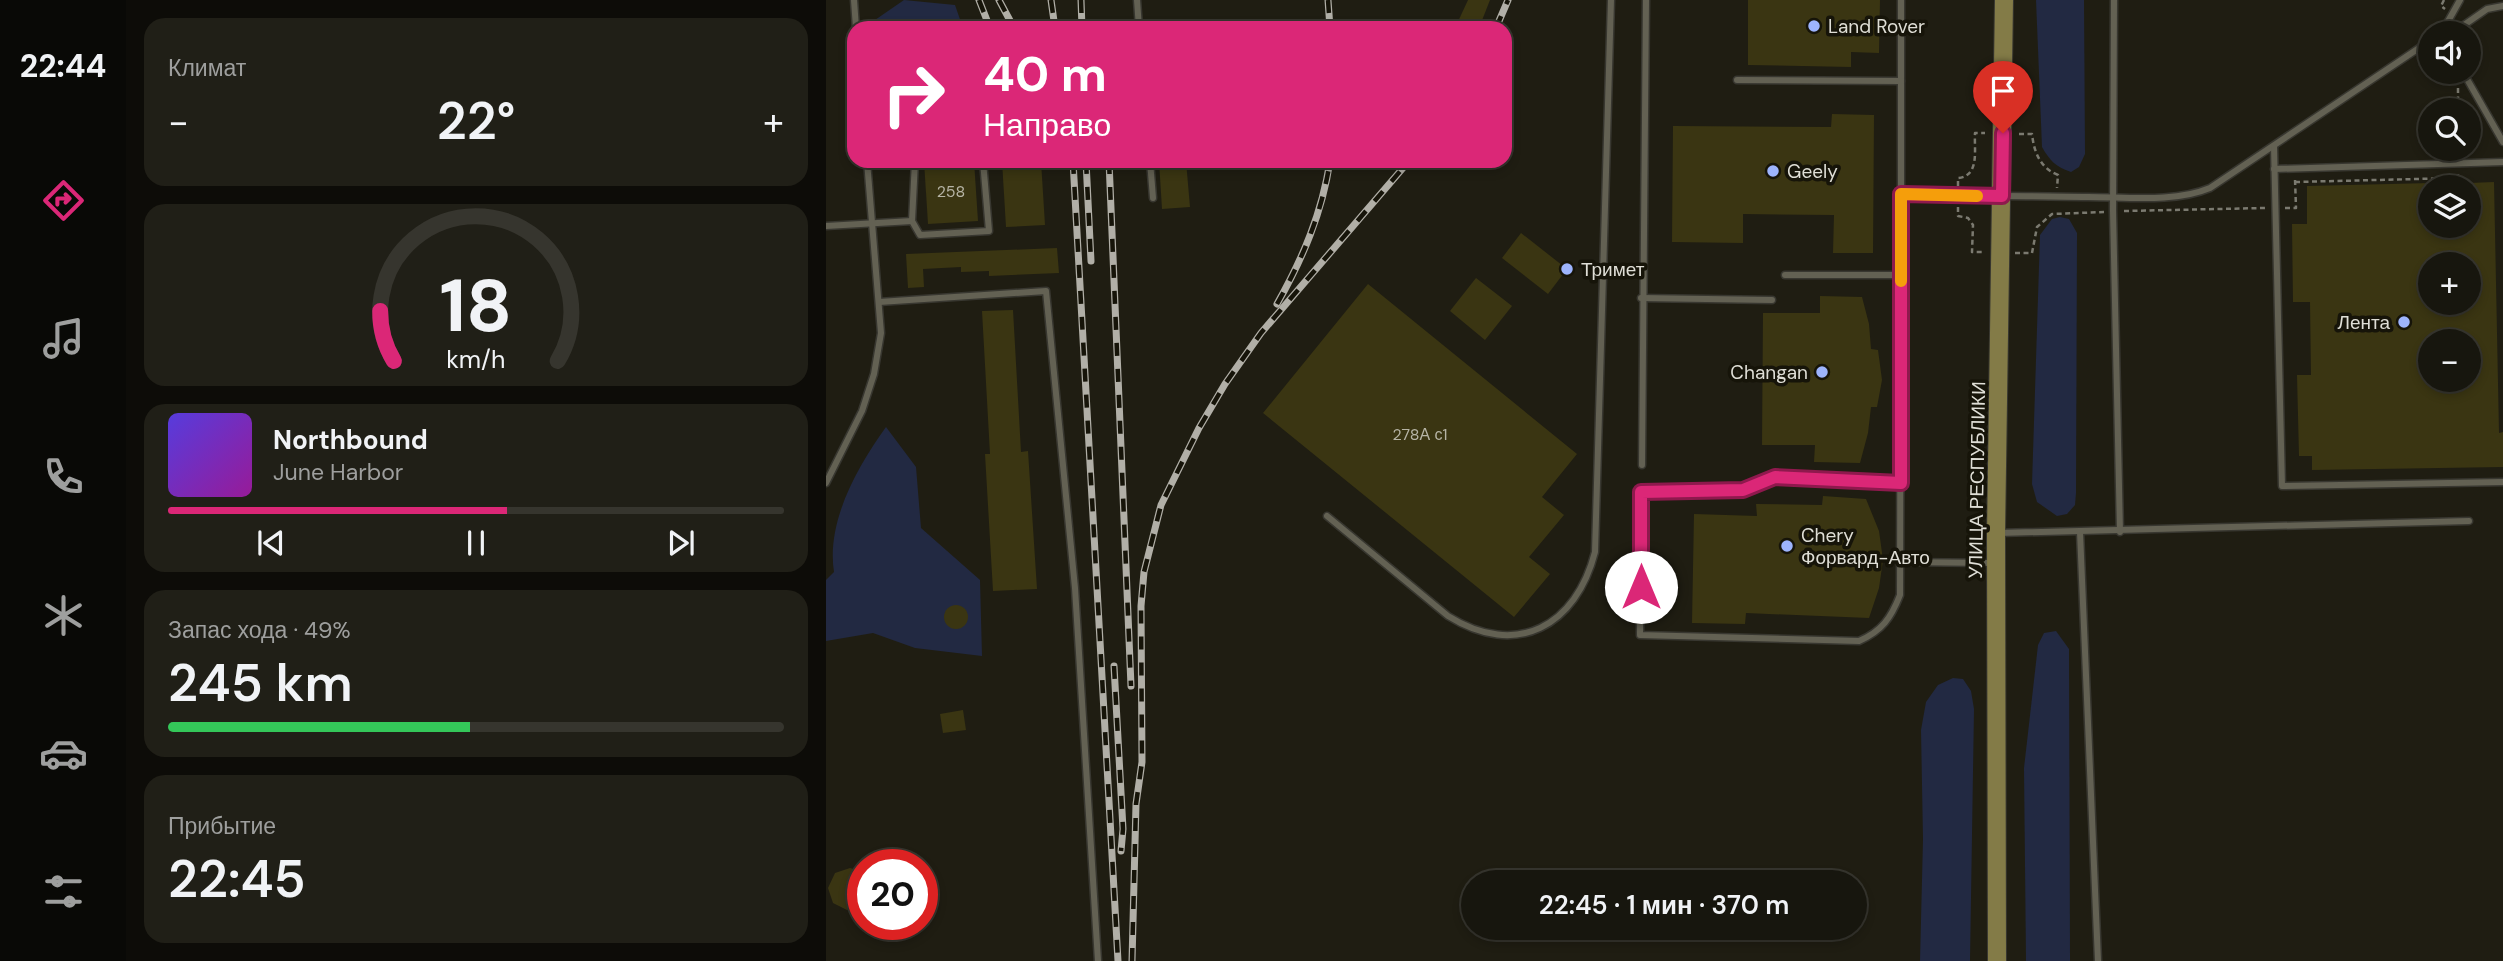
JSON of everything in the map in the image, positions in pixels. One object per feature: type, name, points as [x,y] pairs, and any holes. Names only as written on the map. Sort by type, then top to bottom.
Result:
[{"type":"main road","name":"УЛИЦА РЕСПУБЛИКИ","points":[[1997,961],[1996,533],[2004,0]]},
{"type":"lane","points":[[854,0],[856,21]]},
{"type":"lane","points":[[1137,0],[1138,21]]},
{"type":"lane","points":[[1327,516],[1448,616],[1469,629],[1510,636],[1525,634],[1556,619],[1582,589],[1595,552],[1611,0]]},
{"type":"lane","points":[[1642,465],[1641,299],[1646,0]]},
{"type":"lane","points":[[1901,0],[1901,483],[1900,595],[1894,611],[1884,626],[1859,641],[1640,635],[1641,492],[1743,490],[1775,477],[1901,483]]},
{"type":"lane","points":[[2114,0],[2113,211],[2120,532]]},
{"type":"lane","points":[[2448,21],[2460,0]]},
{"type":"lane","points":[[2470,21],[2487,9],[2503,6]]},
{"type":"lane","points":[[1901,194],[2113,197],[2186,195],[2199,192],[2274,146],[2418,49]]},
{"type":"lane","points":[[1737,80],[1901,81]]},
{"type":"lane","points":[[2470,84],[2503,142]]},
{"type":"lane","points":[[2274,146],[2282,486],[2503,482]]},
{"type":"lane","points":[[2274,169],[2503,162]]},
{"type":"lane","points":[[826,483],[862,411],[874,374],[881,333],[868,168]]},
{"type":"lane","points":[[915,168],[912,221],[920,235],[989,231],[984,168]]},
{"type":"lane","points":[[1151,168],[1153,198]]},
{"type":"lane","points":[[826,226],[912,221]]},
{"type":"lane","points":[[1784,275],[1901,275]]},
{"type":"lane","points":[[878,302],[1046,291],[1075,588],[1098,961]]},
{"type":"lane","points":[[1641,299],[1772,300]]},
{"type":"lane","points":[[1996,533],[2120,532],[2469,521]]},
{"type":"lane","points":[[2080,532],[2098,961]]},
{"type":"lane","points":[[1900,562],[1996,564]]},
{"type":"path","points":[[1958,178],[1968,175],[1974,168],[1975,133]]},
{"type":"path","points":[[2032,134],[2037,155],[2046,168],[2058,175]]},
{"type":"path","points":[[2295,182],[2458,178],[2458,164]]},
{"type":"path","points":[[2032,253],[2038,227],[2052,214],[2296,208],[2295,168]]},
{"type":"path","points":[[1958,216],[1968,218],[1973,225],[1972,252]]},
{"type":"shaded area","points":[[904,0],[955,5],[961,21],[875,21]]},
{"type":"shaded area","points":[[2036,0],[2084,0],[2085,154],[2079,167],[2071,172],[2054,163],[2042,147]]},
{"type":"shaded area","points":[[2052,219],[2069,219],[2077,233],[2076,493],[2075,505],[2067,514],[2057,516],[2037,502],[2032,484],[2040,235]]},
{"type":"shaded area","points":[[886,427],[916,467],[921,528],[980,580],[982,656],[915,648],[873,633],[826,641],[826,580],[834,572],[835,533],[840,514],[855,477]]},
{"type":"shaded area","points":[[2056,631],[2069,649],[2070,961],[2026,961],[2024,768],[2038,645],[2044,633]]},
{"type":"shaded area","points":[[1953,678],[1963,679],[1971,691],[1974,709],[1970,961],[1920,961],[1923,839],[1921,730],[1926,702],[1938,685]]},
{"type":"building","points":[[1468,0],[1490,0],[1482,21],[1458,21]]},
{"type":"building","name":"Land Rover","points":[[1748,0],[1880,0],[1879,53],[1851,52],[1851,67],[1748,65]]},
{"type":"building","name":"Geely","points":[[1832,114],[1874,115],[1873,253],[1833,253],[1834,215],[1743,214],[1743,243],[1672,242],[1673,126],[1831,127]]},
{"type":"building","points":[[924,168],[974,168],[978,221],[928,224]]},
{"type":"building","points":[[1002,168],[1041,168],[1045,225],[1006,227]]},
{"type":"building","points":[[1159,168],[1187,168],[1190,207],[1162,209]]},
{"type":"building","name":"Лента","points":[[2494,182],[2499,433],[2503,432],[2503,467],[2312,470],[2312,456],[2299,456],[2297,375],[2311,375],[2310,302],[2293,302],[2292,224],[2307,224],[2307,186],[2418,183],[2418,238],[2481,238],[2481,183]]},
{"type":"building","points":[[1521,233],[1567,269],[1548,294],[1502,258]]},
{"type":"building","points":[[1057,248],[1059,273],[989,276],[989,271],[961,272],[961,267],[923,269],[924,287],[908,288],[906,254]]},
{"type":"building","points":[[1476,278],[1512,306],[1485,340],[1450,311]]},
{"type":"building","points":[[1368,284],[1577,454],[1542,497],[1564,515],[1529,557],[1550,574],[1514,617],[1263,413]]},
{"type":"building","name":"Changan","points":[[1820,296],[1862,297],[1869,324],[1871,349],[1878,350],[1882,380],[1877,407],[1871,407],[1860,463],[1814,462],[1815,445],[1762,445],[1763,313],[1820,313]]},
{"type":"building","points":[[1013,310],[1021,452],[1028,451],[1037,589],[993,591],[985,454],[990,454],[982,311]]},
{"type":"building","name":"Chery Форвард-Авто","points":[[1823,496],[1866,499],[1879,531],[1883,560],[1879,588],[1869,618],[1746,613],[1745,624],[1692,623],[1694,514],[1757,516],[1756,504],[1822,505]]},
{"type":"building","points":[[956,605],[964,609],[968,617],[964,625],[956,629],[948,625],[944,617],[948,609]]},
{"type":"building","points":[[963,710],[966,730],[943,733],[940,714]]},
{"type":"building","points":[[847,869],[847,910],[833,903],[828,888],[835,873]]},
{"type":"railway","points":[[979,0],[987,21]]},
{"type":"railway","points":[[999,0],[1010,21]]},
{"type":"railway","points":[[1051,0],[1054,21]]},
{"type":"railway","points":[[1081,0],[1082,21]]},
{"type":"railway","points":[[1328,0],[1330,21]]},
{"type":"railway","points":[[1499,21],[1508,0]]},
{"type":"railway","points":[[1073,168],[1118,961]]},
{"type":"railway","points":[[1086,168],[1091,261]]},
{"type":"railway","points":[[1109,168],[1131,686]]},
{"type":"railway","points":[[1277,304],[1310,235],[1329,168]]},
{"type":"railway","points":[[1132,961],[1136,804],[1142,762],[1141,606],[1144,572],[1161,505],[1199,428],[1225,384],[1261,333],[1403,168]]},
{"type":"railway","points":[[1114,666],[1123,829],[1121,851]]},
{"type":"slow traffic","points":[[1901,281],[1901,194],[1977,196]]},
{"type":"place","name":"Land Rover","points":[[1814,26]]},
{"type":"place","name":"Geely","points":[[1773,171]]},
{"type":"place","name":"Тримет","points":[[1567,269]]},
{"type":"place","name":"Лента","points":[[2404,322]]},
{"type":"place","name":"Changan","points":[[1822,372]]},
{"type":"place","name":"Chery Форвард-Авто","points":[[1787,546]]},
{"type":"route","points":[[1641,587],[1641,492],[1743,490],[1775,477],[1901,483],[1901,194],[2002,196],[2003,133]]}]
